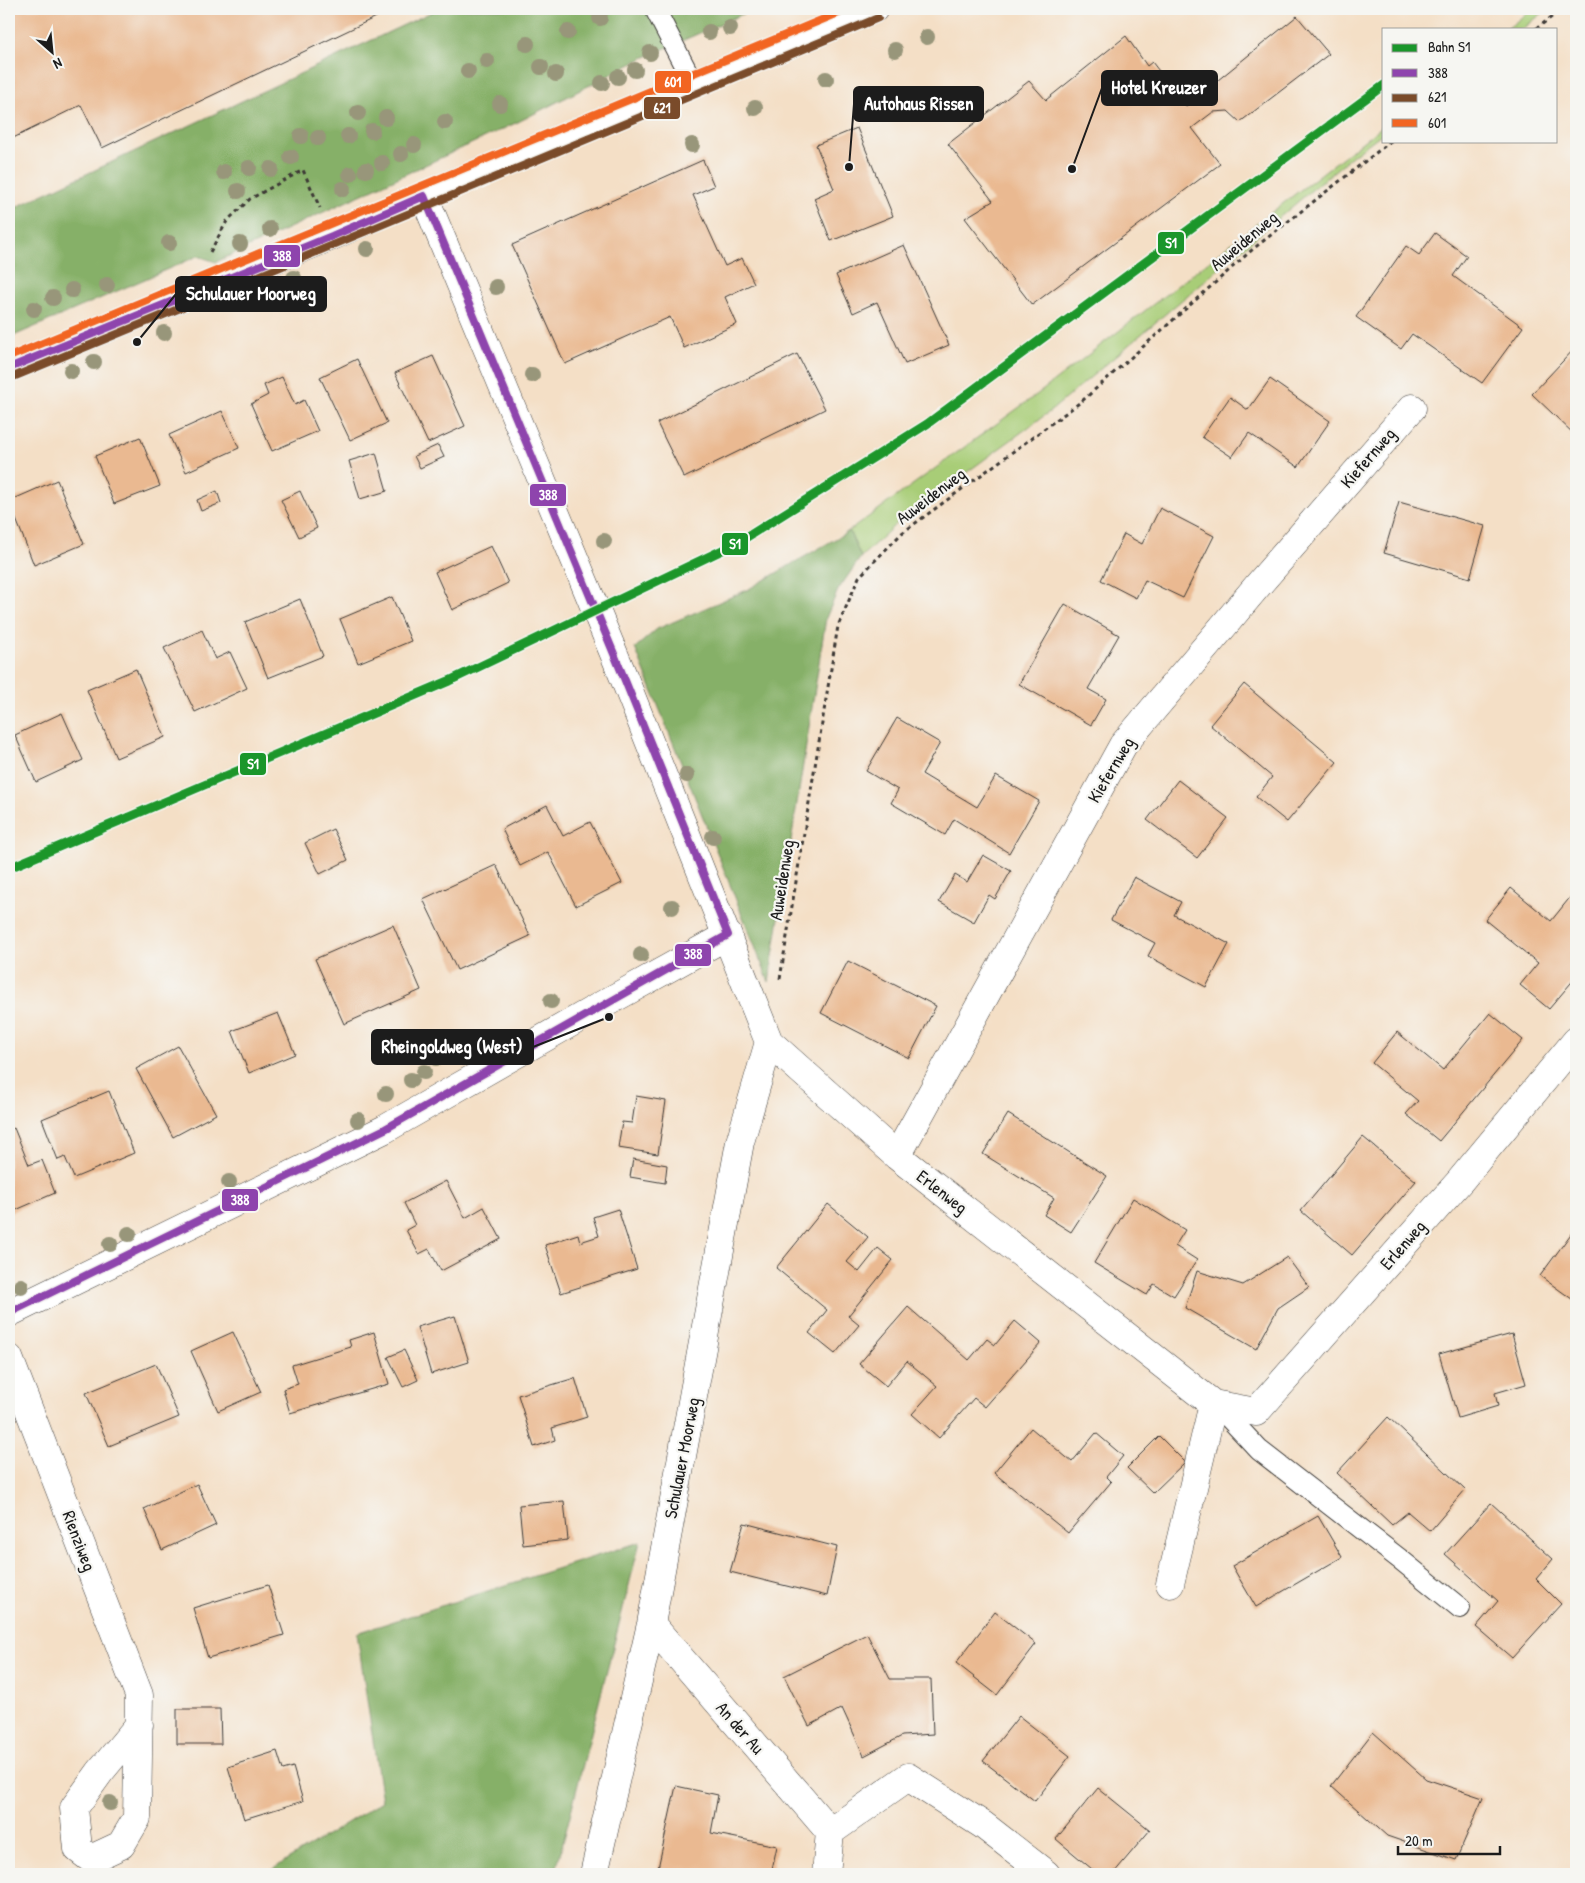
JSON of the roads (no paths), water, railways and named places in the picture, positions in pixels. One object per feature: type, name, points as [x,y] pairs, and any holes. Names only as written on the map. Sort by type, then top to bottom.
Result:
[{"type":"street","points":[[9,368],[332,236],[693,83],[874,9]]},
{"type":"street","points":[[9,1313],[385,1130],[644,981],[728,935],[624,678],[424,196]]},
{"type":"street","name":"Kiefernweg","points":[[897,1156],[1123,745],[1259,584],[1412,408]]},
{"type":"street","name":"Erlenweg","points":[[728,935],[769,1042],[897,1156],[1215,1404],[1256,1412],[1460,1180],[1576,1041]]},
{"type":"street","name":"Schulauer Moorweg","points":[[594,1874],[651,1624],[740,1142],[769,1042]]},
{"type":"street","name":"Rienziweg","points":[[9,1358],[139,1694],[139,1725]]},
{"type":"street","points":[[1170,1584],[1215,1404]]},
{"type":"street","name":"An der Au","points":[[651,1624],[830,1832]]},
{"type":"street","points":[[826,1874],[830,1832],[908,1777],[982,1826],[1046,1874]]},
{"type":"lane","points":[[655,9],[693,83]]},
{"type":"lane","points":[[1215,1404],[1259,1450],[1460,1608]]},
{"type":"rail line","name":"S1","points":[[9,868],[449,681],[739,542],[927,424],[1382,86]]},
{"type":"place","name":"Autohaus Rissen","points":[[849,167]]},
{"type":"place","name":"Hotel Kreuzer","points":[[1072,169]]},
{"type":"place","name":"Schulauer Moorweg","points":[[137,342]]},
{"type":"place","name":"Rheingoldweg (West)","points":[[609,1017]]}]
